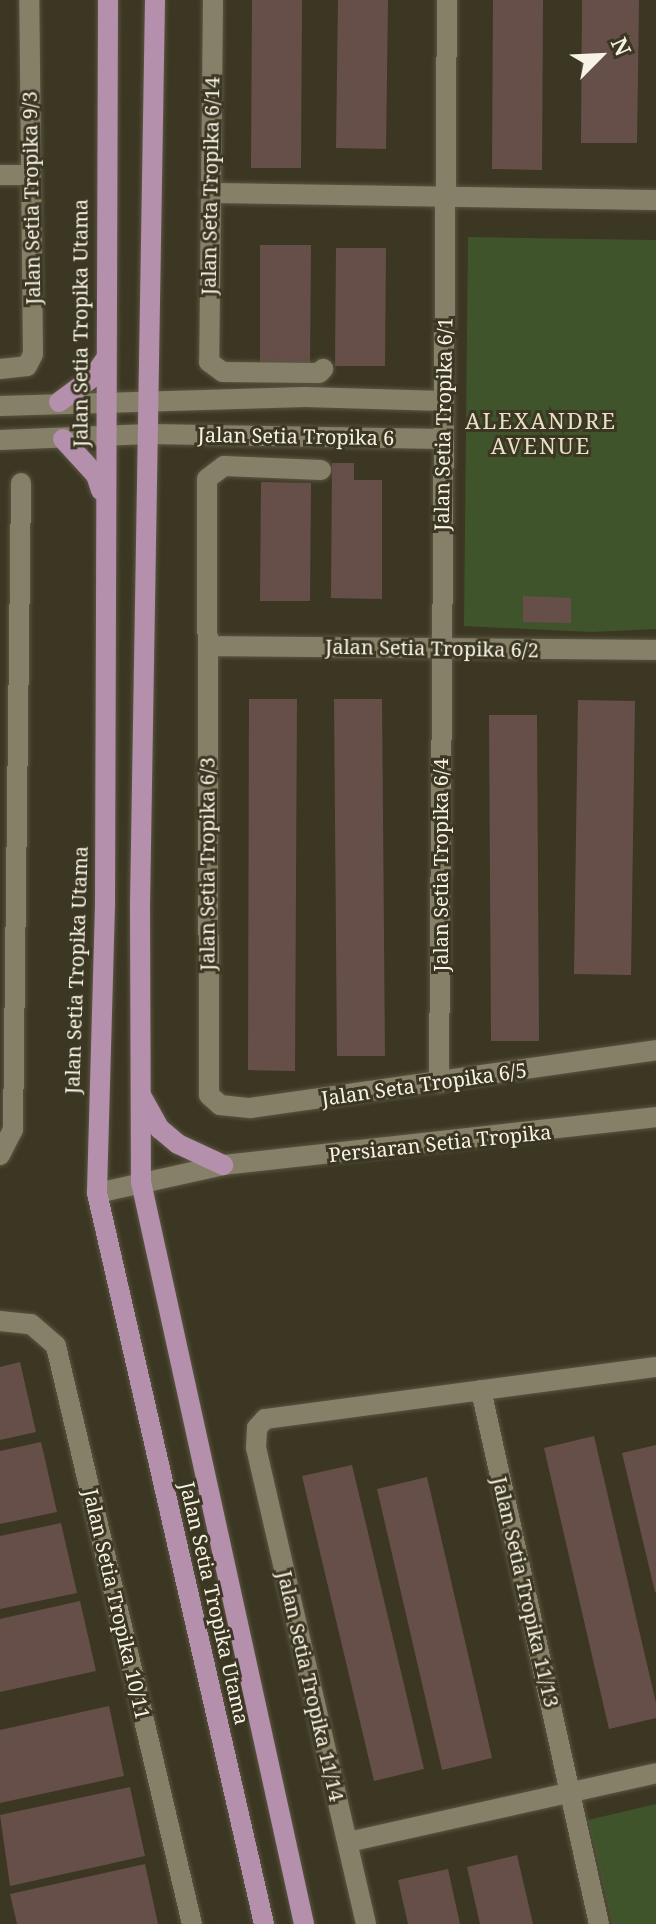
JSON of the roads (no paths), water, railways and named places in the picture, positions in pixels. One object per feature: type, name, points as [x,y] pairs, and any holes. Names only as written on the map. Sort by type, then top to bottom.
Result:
[{"type":"main road","name":"Jalan Setia Tropika Utama","points":[[108,0],[102,400],[105,905],[97,1193],[264,1924]]},
{"type":"main road","name":"Jalan Setia Tropika Utama","points":[[155,0],[141,1182],[304,1924]]},
{"type":"main road","points":[[59,402],[93,377],[105,360]]},
{"type":"main road","points":[[63,439],[96,475],[104,497]]},
{"type":"main road","points":[[141,1093],[160,1129],[188,1150],[223,1165]]},
{"type":"street","name":"Jalan Setia Tropika 9/3","points":[[0,369],[27,366],[33,354],[29,0]]},
{"type":"street","name":"Jalan Seta Tropika 6/14","points":[[213,0],[209,355],[214,370],[319,373],[323,369]]},
{"type":"street","name":"Jalan Setia Tropika 6/1","points":[[440,648],[447,0]]},
{"type":"street","points":[[0,175],[29,175]]},
{"type":"street","points":[[210,193],[445,200],[656,200]]},
{"type":"street","points":[[267,435],[268,398]]},
{"type":"street","name":"Jalan Setia Tropika 6","points":[[8,406],[150,399],[443,401]]},
{"type":"street","points":[[7,440],[8,406]]},
{"type":"street","name":"Jalan Setia Tropika 6","points":[[7,440],[149,434],[442,439]]},
{"type":"street","name":"Jalan Setia Tropika 6/3","points":[[206,1082],[210,473],[224,466],[321,470]]},
{"type":"street","points":[[0,1155],[13,1130],[10,640],[21,483]]},
{"type":"street","name":"Jalan Setia Tropika 6/2","points":[[208,646],[656,650]]},
{"type":"street","name":"Jalan Setia Tropika 6/4","points":[[439,1083],[440,648]]},
{"type":"street","name":"Jalan Seta Tropika 6/5","points":[[206,1082],[220,1105],[236,1109],[439,1083],[656,1050]]},
{"type":"street","name":"Persiaran Setia Tropika","points":[[97,1193],[223,1165],[656,1117]]},
{"type":"street","name":"Jalan Setia Tropika 10/11","points":[[0,1321],[31,1324],[56,1346],[192,1924]]},
{"type":"street","points":[[481,1390],[656,1367]]},
{"type":"street","name":"Jalan Setia Tropika 11/14","points":[[366,1924],[256,1448],[257,1428],[265,1419],[481,1390]]},
{"type":"street","name":"Jalan Setia Tropika 11/13","points":[[481,1390],[599,1924]]},
{"type":"street","points":[[348,1842],[656,1773]]},
{"type":"district","name":"ALEXANDRE AVENUE","points":[[541,432]]}]
